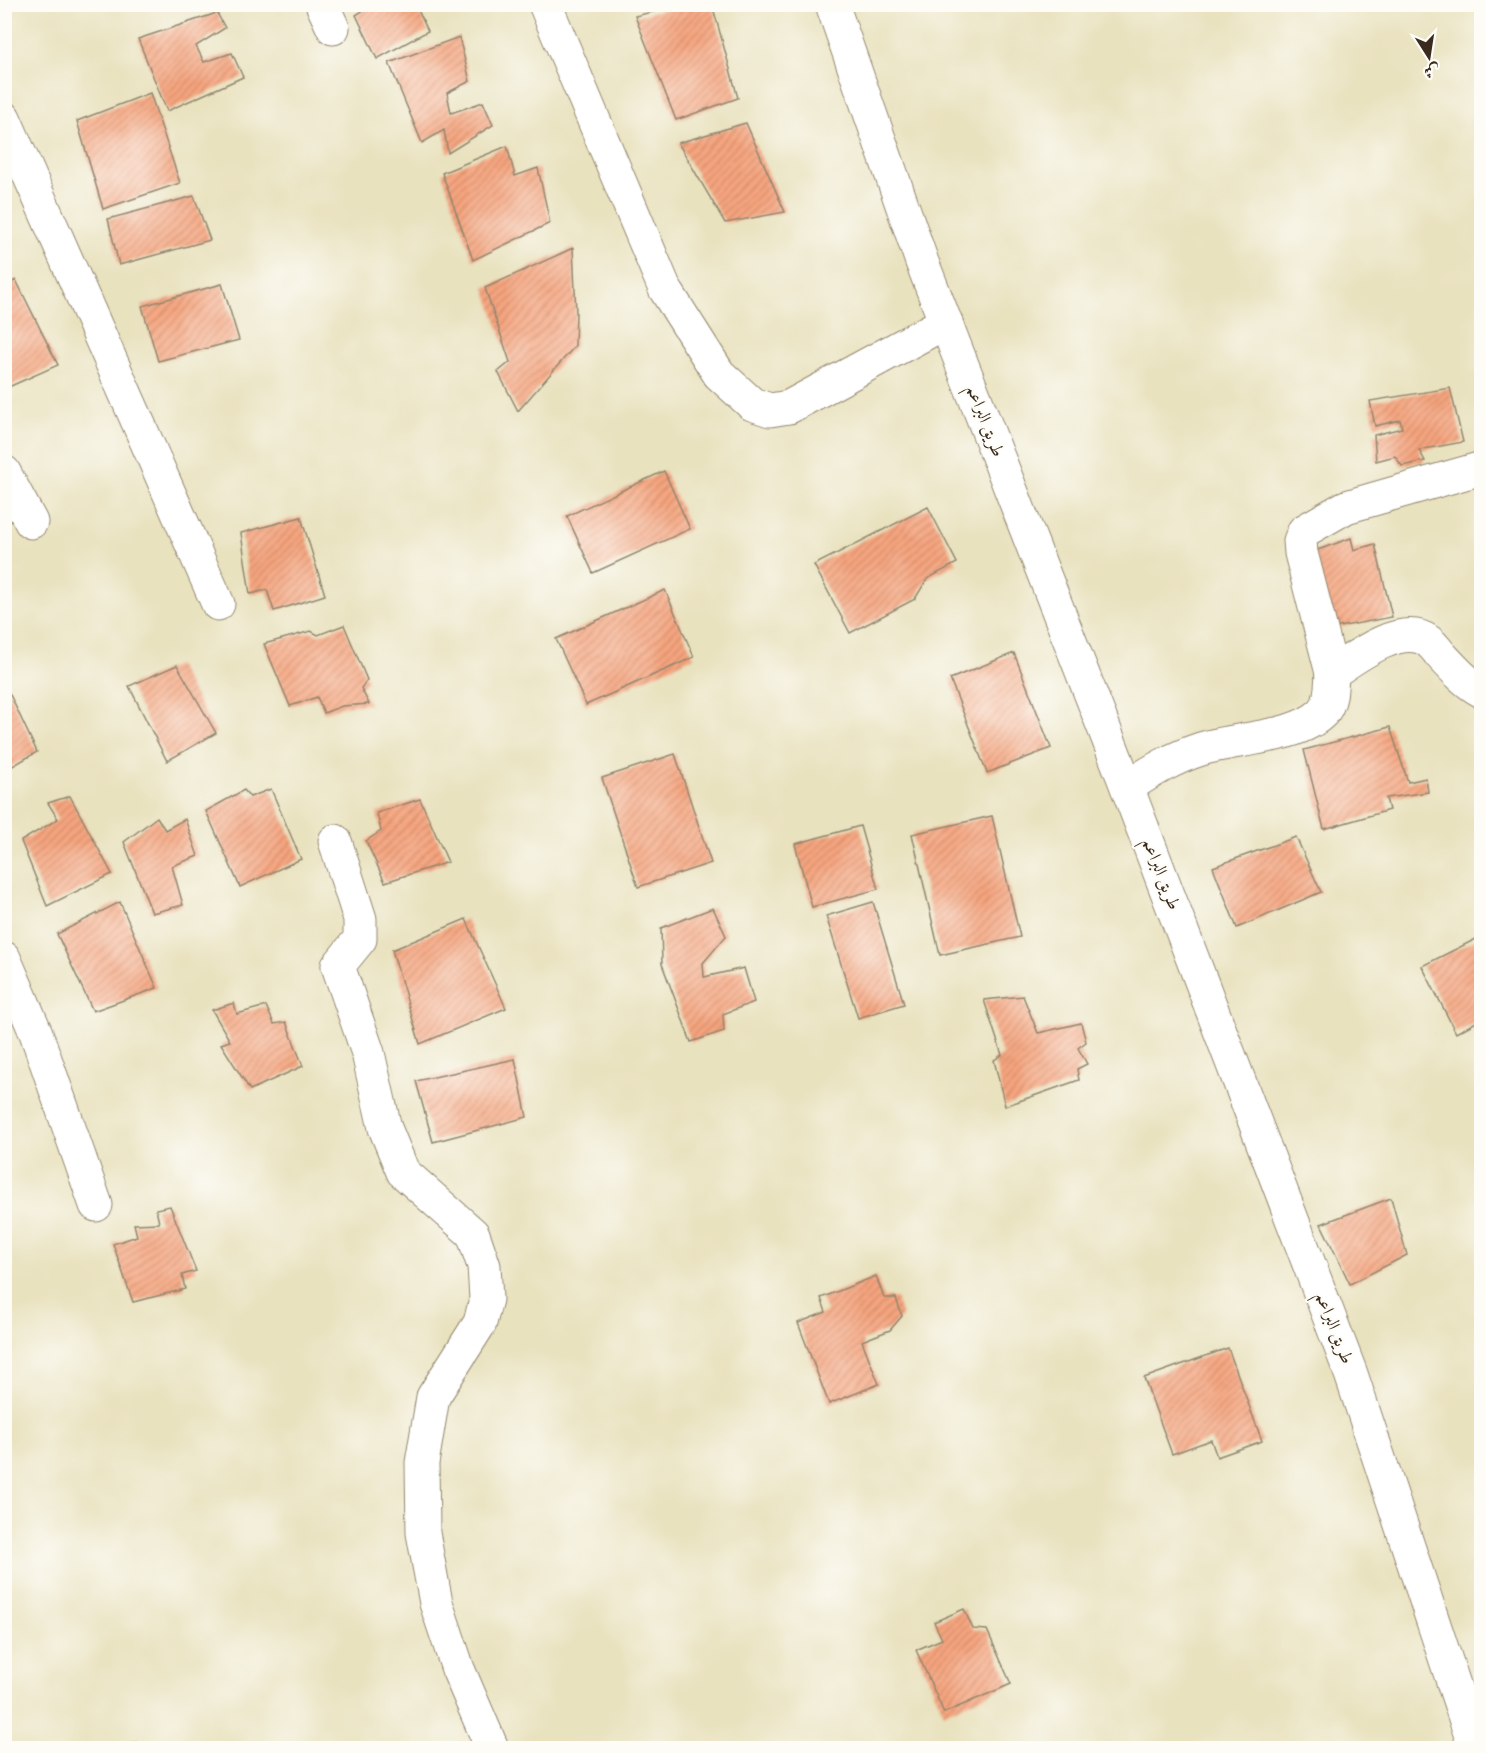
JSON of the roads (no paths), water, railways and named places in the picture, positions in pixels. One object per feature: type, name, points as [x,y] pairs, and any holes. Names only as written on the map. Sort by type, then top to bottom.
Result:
[{"type":"street","points":[[545,4],[665,289],[719,374],[752,404],[770,410],[789,407],[946,322]]},
{"type":"street","name":"طريق البراعم","points":[[832,4],[922,262],[1127,787],[1351,1374],[1475,1749]]},
{"type":"street","points":[[4,118],[218,604]]},
{"type":"street","points":[[1127,787],[1174,758],[1204,748],[1303,726],[1323,712],[1329,701],[1332,673],[1300,553],[1300,541],[1304,531],[1346,507],[1482,468]]},
{"type":"street","points":[[4,472],[31,522]]},
{"type":"street","points":[[1332,673],[1370,648],[1391,639],[1413,635],[1428,641],[1451,666],[1475,688],[1482,691]]},
{"type":"street","points":[[335,841],[360,919],[360,939],[338,966],[368,1053],[385,1128],[403,1172],[473,1234],[484,1266],[486,1299],[480,1323],[433,1397],[422,1463],[423,1533],[436,1603],[458,1669],[492,1749]]},
{"type":"street","points":[[4,958],[36,1033],[96,1205]]}]
